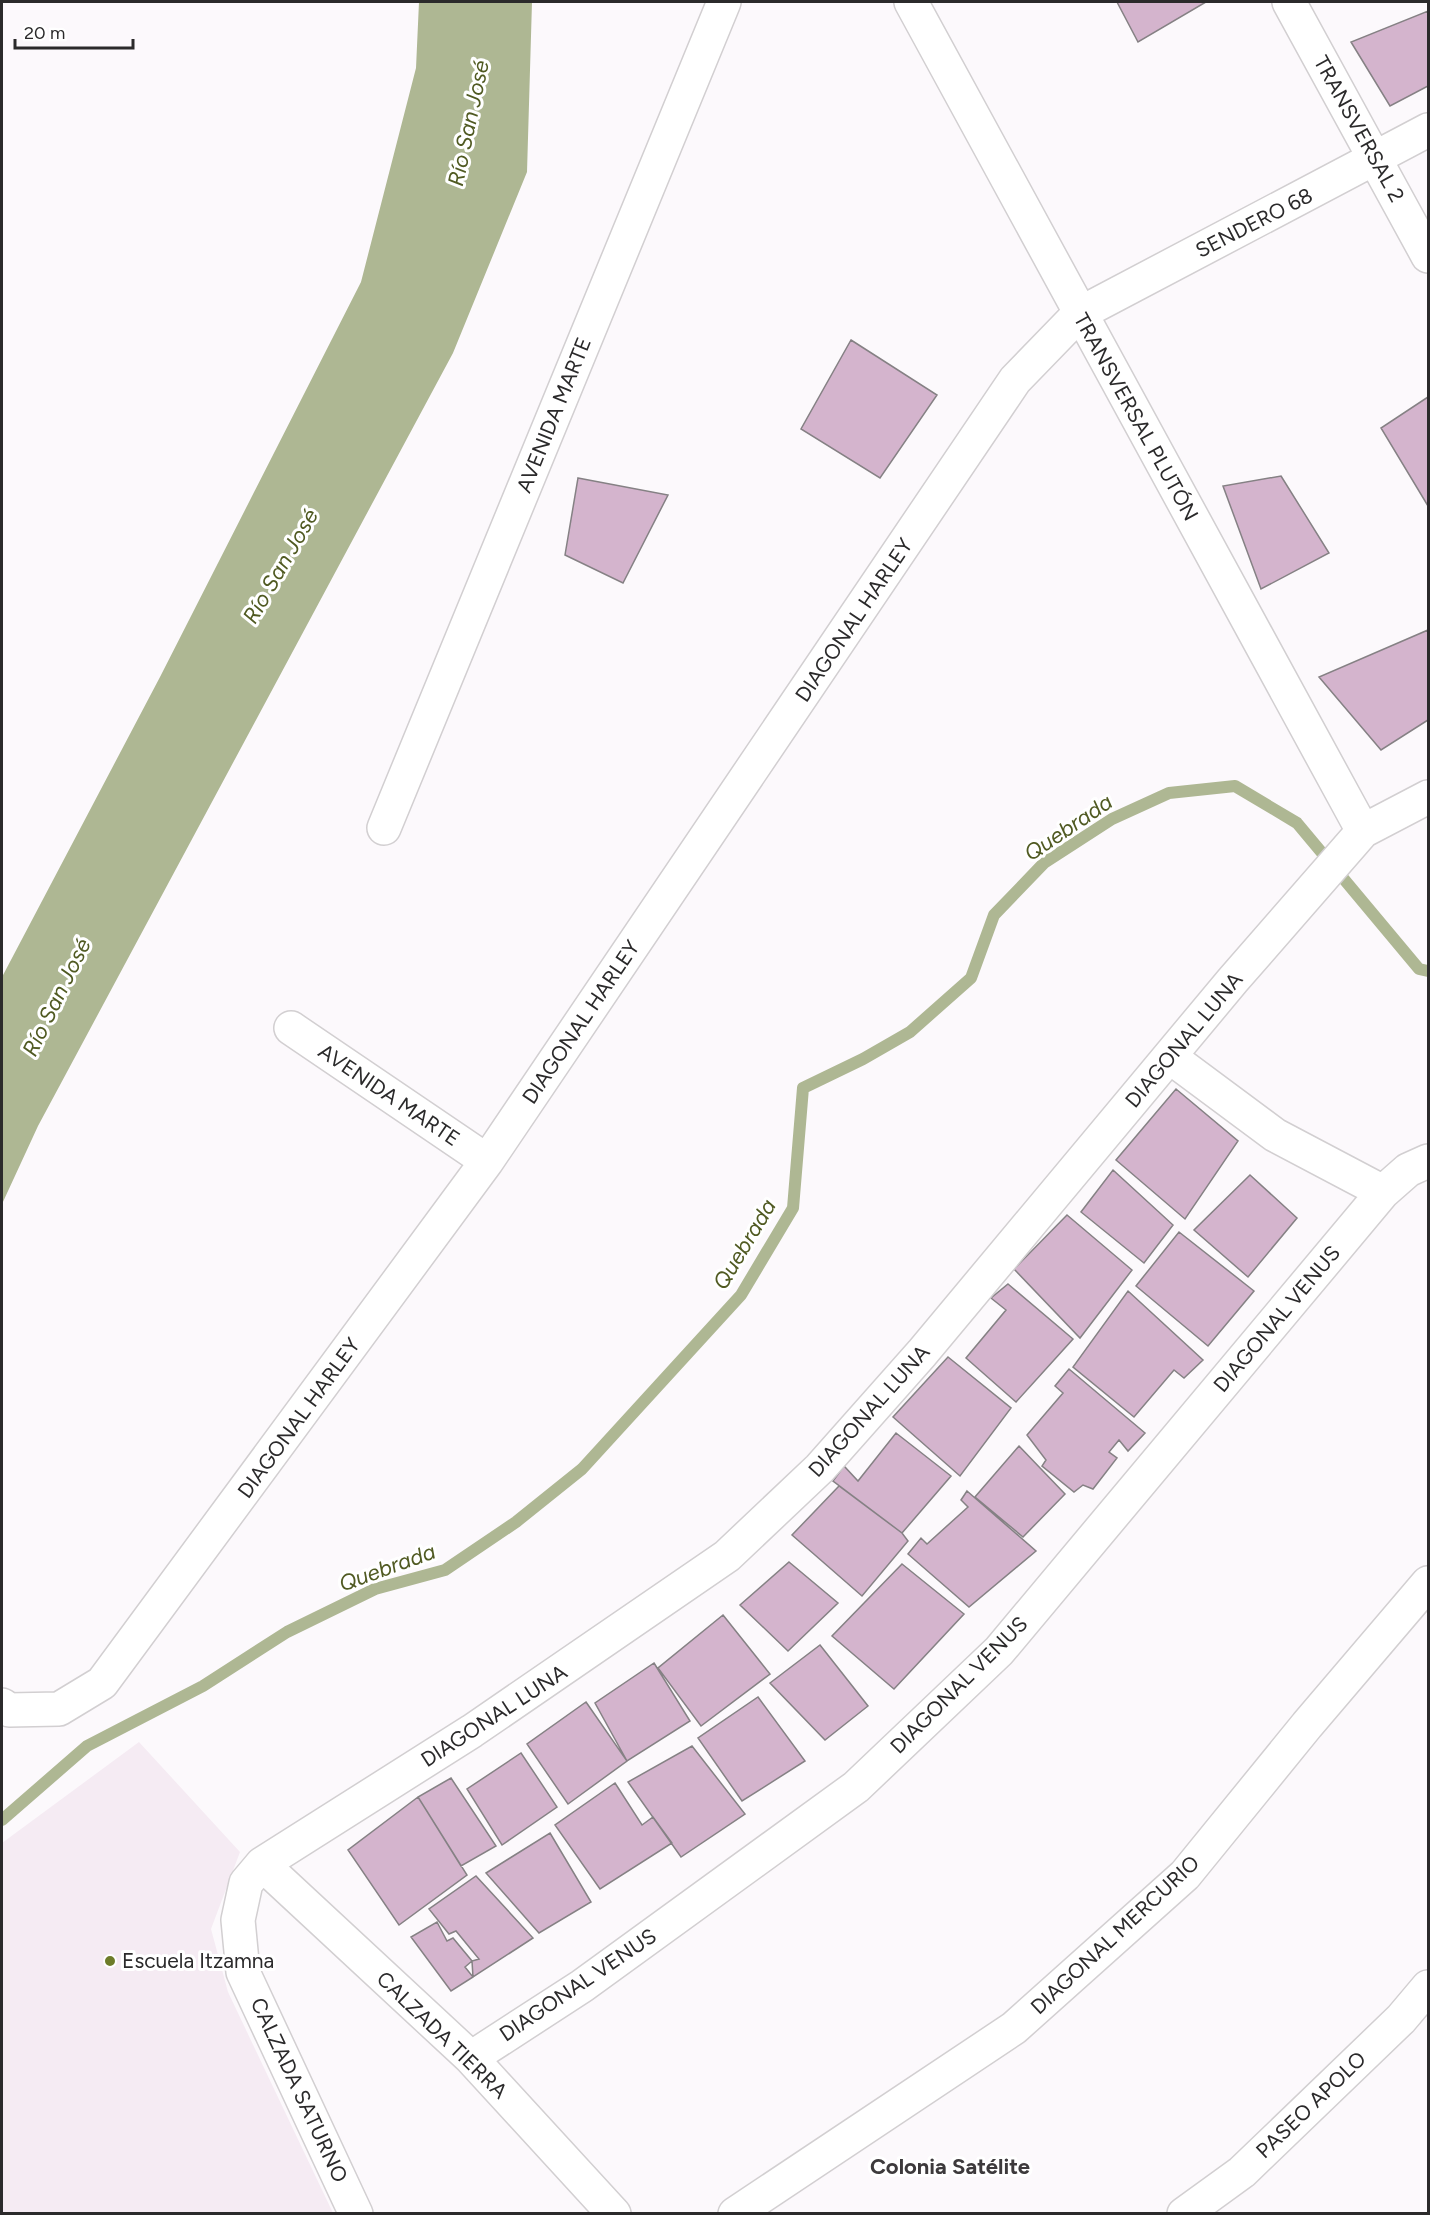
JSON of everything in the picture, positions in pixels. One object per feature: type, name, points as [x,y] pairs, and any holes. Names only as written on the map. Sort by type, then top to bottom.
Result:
[{"type":"street","name":"AVENIDA MARTE","points":[[384,828],[724,2]]},
{"type":"street","name":"TRANSVERSAL PLUTÓN","points":[[910,2],[1079,314],[1357,838]]},
{"type":"street","name":"TRANSVERSAL 2","points":[[1289,2],[1377,159],[1428,256]]},
{"type":"street","name":"SENDERO 68","points":[[1079,314],[1377,159],[1428,130]]},
{"type":"street","name":"DIAGONAL HARLEY","points":[[2,1705],[9,1710],[59,1709],[102,1683],[186,1574],[487,1161],[1015,380],[1079,314]]},
{"type":"street","points":[[1357,838],[1428,797]]},
{"type":"street","name":"DIAGONAL LUNA","points":[[262,1864],[472,1731],[727,1557],[820,1468],[914,1362],[1357,838]]},
{"type":"street","name":"AVENIDA MARTE","points":[[291,1028],[487,1161]]},
{"type":"street","points":[[1170,1057],[1275,1135],[1383,1192],[1408,1170],[1428,1161]]},
{"type":"street","name":"DIAGONAL VENUS","points":[[471,2058],[582,1986],[856,1787],[873,1771],[999,1651],[1383,1192]]},
{"type":"street","name":"DIAGONAL MERCURIO","points":[[735,2214],[1014,2028],[1176,1883],[1428,1583]]},
{"type":"street","name":"CALZADA TIERRA","points":[[262,1864],[471,2058],[614,2214]]},
{"type":"street","name":"CALZADA SATURNO","points":[[262,1864],[246,1882],[238,1920],[243,1972],[356,2214]]},
{"type":"street","name":"PASEO APOLO","points":[[1184,2214],[1242,2172],[1401,2019],[1428,1987]]},
{"type":"shaded area","name":"Escuela Itzamna","points":[[139,1742],[240,1852],[211,1929],[228,1992],[333,2213],[2,2213],[2,1843]]},
{"type":"water","name":"Río San José","points":[[419,2],[532,2],[527,172],[453,353],[38,1126],[2,1204],[2,977],[160,677],[361,282],[416,68]]},
{"type":"building","points":[[1117,2],[1206,2],[1138,42]]},
{"type":"building","points":[[1428,11],[1428,86],[1390,106],[1351,42]]},
{"type":"building","points":[[851,340],[937,395],[880,478],[801,429]]},
{"type":"building","points":[[1428,397],[1428,506],[1381,428]]},
{"type":"building","points":[[1281,476],[1329,553],[1261,589],[1223,486]]},
{"type":"building","points":[[578,478],[668,495],[623,583],[565,555]]},
{"type":"building","points":[[1428,630],[1428,720],[1381,750],[1319,677]]},
{"type":"building","points":[[1176,1089],[1238,1141],[1185,1219],[1116,1160]]},
{"type":"building","points":[[1113,1170],[1173,1225],[1144,1263],[1081,1212]]},
{"type":"building","points":[[1250,1175],[1297,1218],[1248,1277],[1194,1230]]},
{"type":"building","points":[[1067,1215],[1132,1270],[1080,1338],[1014,1269]]},
{"type":"building","points":[[1179,1232],[1254,1291],[1208,1346],[1136,1286]]},
{"type":"building","points":[[1008,1284],[1073,1339],[1016,1402],[966,1358],[1006,1310],[991,1298]]},
{"type":"building","points":[[1128,1291],[1203,1360],[1184,1378],[1174,1370],[1134,1417],[1073,1367]]},
{"type":"building","points":[[948,1357],[1011,1408],[960,1476],[893,1417]]},
{"type":"building","points":[[1069,1369],[1145,1433],[1128,1451],[1119,1440],[1109,1452],[1117,1458],[1093,1489],[1083,1485],[1074,1492],[1042,1466],[1046,1460],[1027,1435],[1063,1393],[1055,1386]]},
{"type":"building","points":[[896,1433],[951,1476],[902,1533],[833,1481],[844,1466],[858,1481]]},
{"type":"building","points":[[1019,1446],[1065,1494],[1023,1537],[975,1497]]},
{"type":"building","points":[[839,1486],[902,1533],[908,1541],[862,1596],[792,1535]]},
{"type":"building","points":[[967,1491],[1036,1551],[969,1607],[908,1554],[921,1538],[927,1544],[968,1507],[961,1500]]},
{"type":"building","points":[[789,1562],[838,1603],[788,1651],[740,1605]]},
{"type":"building","points":[[902,1564],[964,1614],[894,1689],[832,1636]]},
{"type":"building","points":[[723,1615],[770,1674],[701,1726],[658,1668]]},
{"type":"building","points":[[820,1645],[868,1706],[825,1740],[770,1683]]},
{"type":"building","points":[[654,1663],[690,1721],[627,1761],[595,1703]]},
{"type":"building","points":[[758,1697],[805,1761],[742,1801],[698,1738]]},
{"type":"building","points":[[586,1702],[627,1761],[568,1804],[527,1744]]},
{"type":"building","points":[[692,1746],[745,1814],[681,1857],[628,1782]]},
{"type":"building","points":[[521,1753],[557,1807],[502,1845],[467,1789]]},
{"type":"building","points":[[451,1778],[496,1846],[461,1866],[418,1797]]},
{"type":"building","points":[[615,1783],[642,1825],[653,1817],[672,1843],[600,1889],[555,1825]]},
{"type":"building","points":[[418,1797],[467,1875],[399,1925],[348,1850]]},
{"type":"building","points":[[550,1833],[591,1902],[539,1933],[486,1873]]},
{"type":"building","points":[[476,1876],[533,1938],[473,1977],[472,1961],[479,1959],[456,1931],[449,1934],[429,1909]]},
{"type":"building","points":[[437,1922],[447,1941],[453,1938],[472,1961],[465,1967],[473,1977],[451,1991],[411,1937]]},
{"type":"waterway","name":"Quebrada","points":[[2,1820],[87,1746],[203,1686],[287,1632],[375,1589],[445,1570],[516,1522],[582,1469],[741,1295],[793,1208],[803,1088],[863,1059],[910,1032],[971,978],[994,915],[1044,863],[1112,819],[1169,793],[1235,786],[1297,823],[1419,969],[1428,971]]},
{"type":"place","name":"Escuela Itzamna","points":[[110,1961]]},
{"type":"district","name":"Colonia Satélite","points":[[950,2166]]}]
